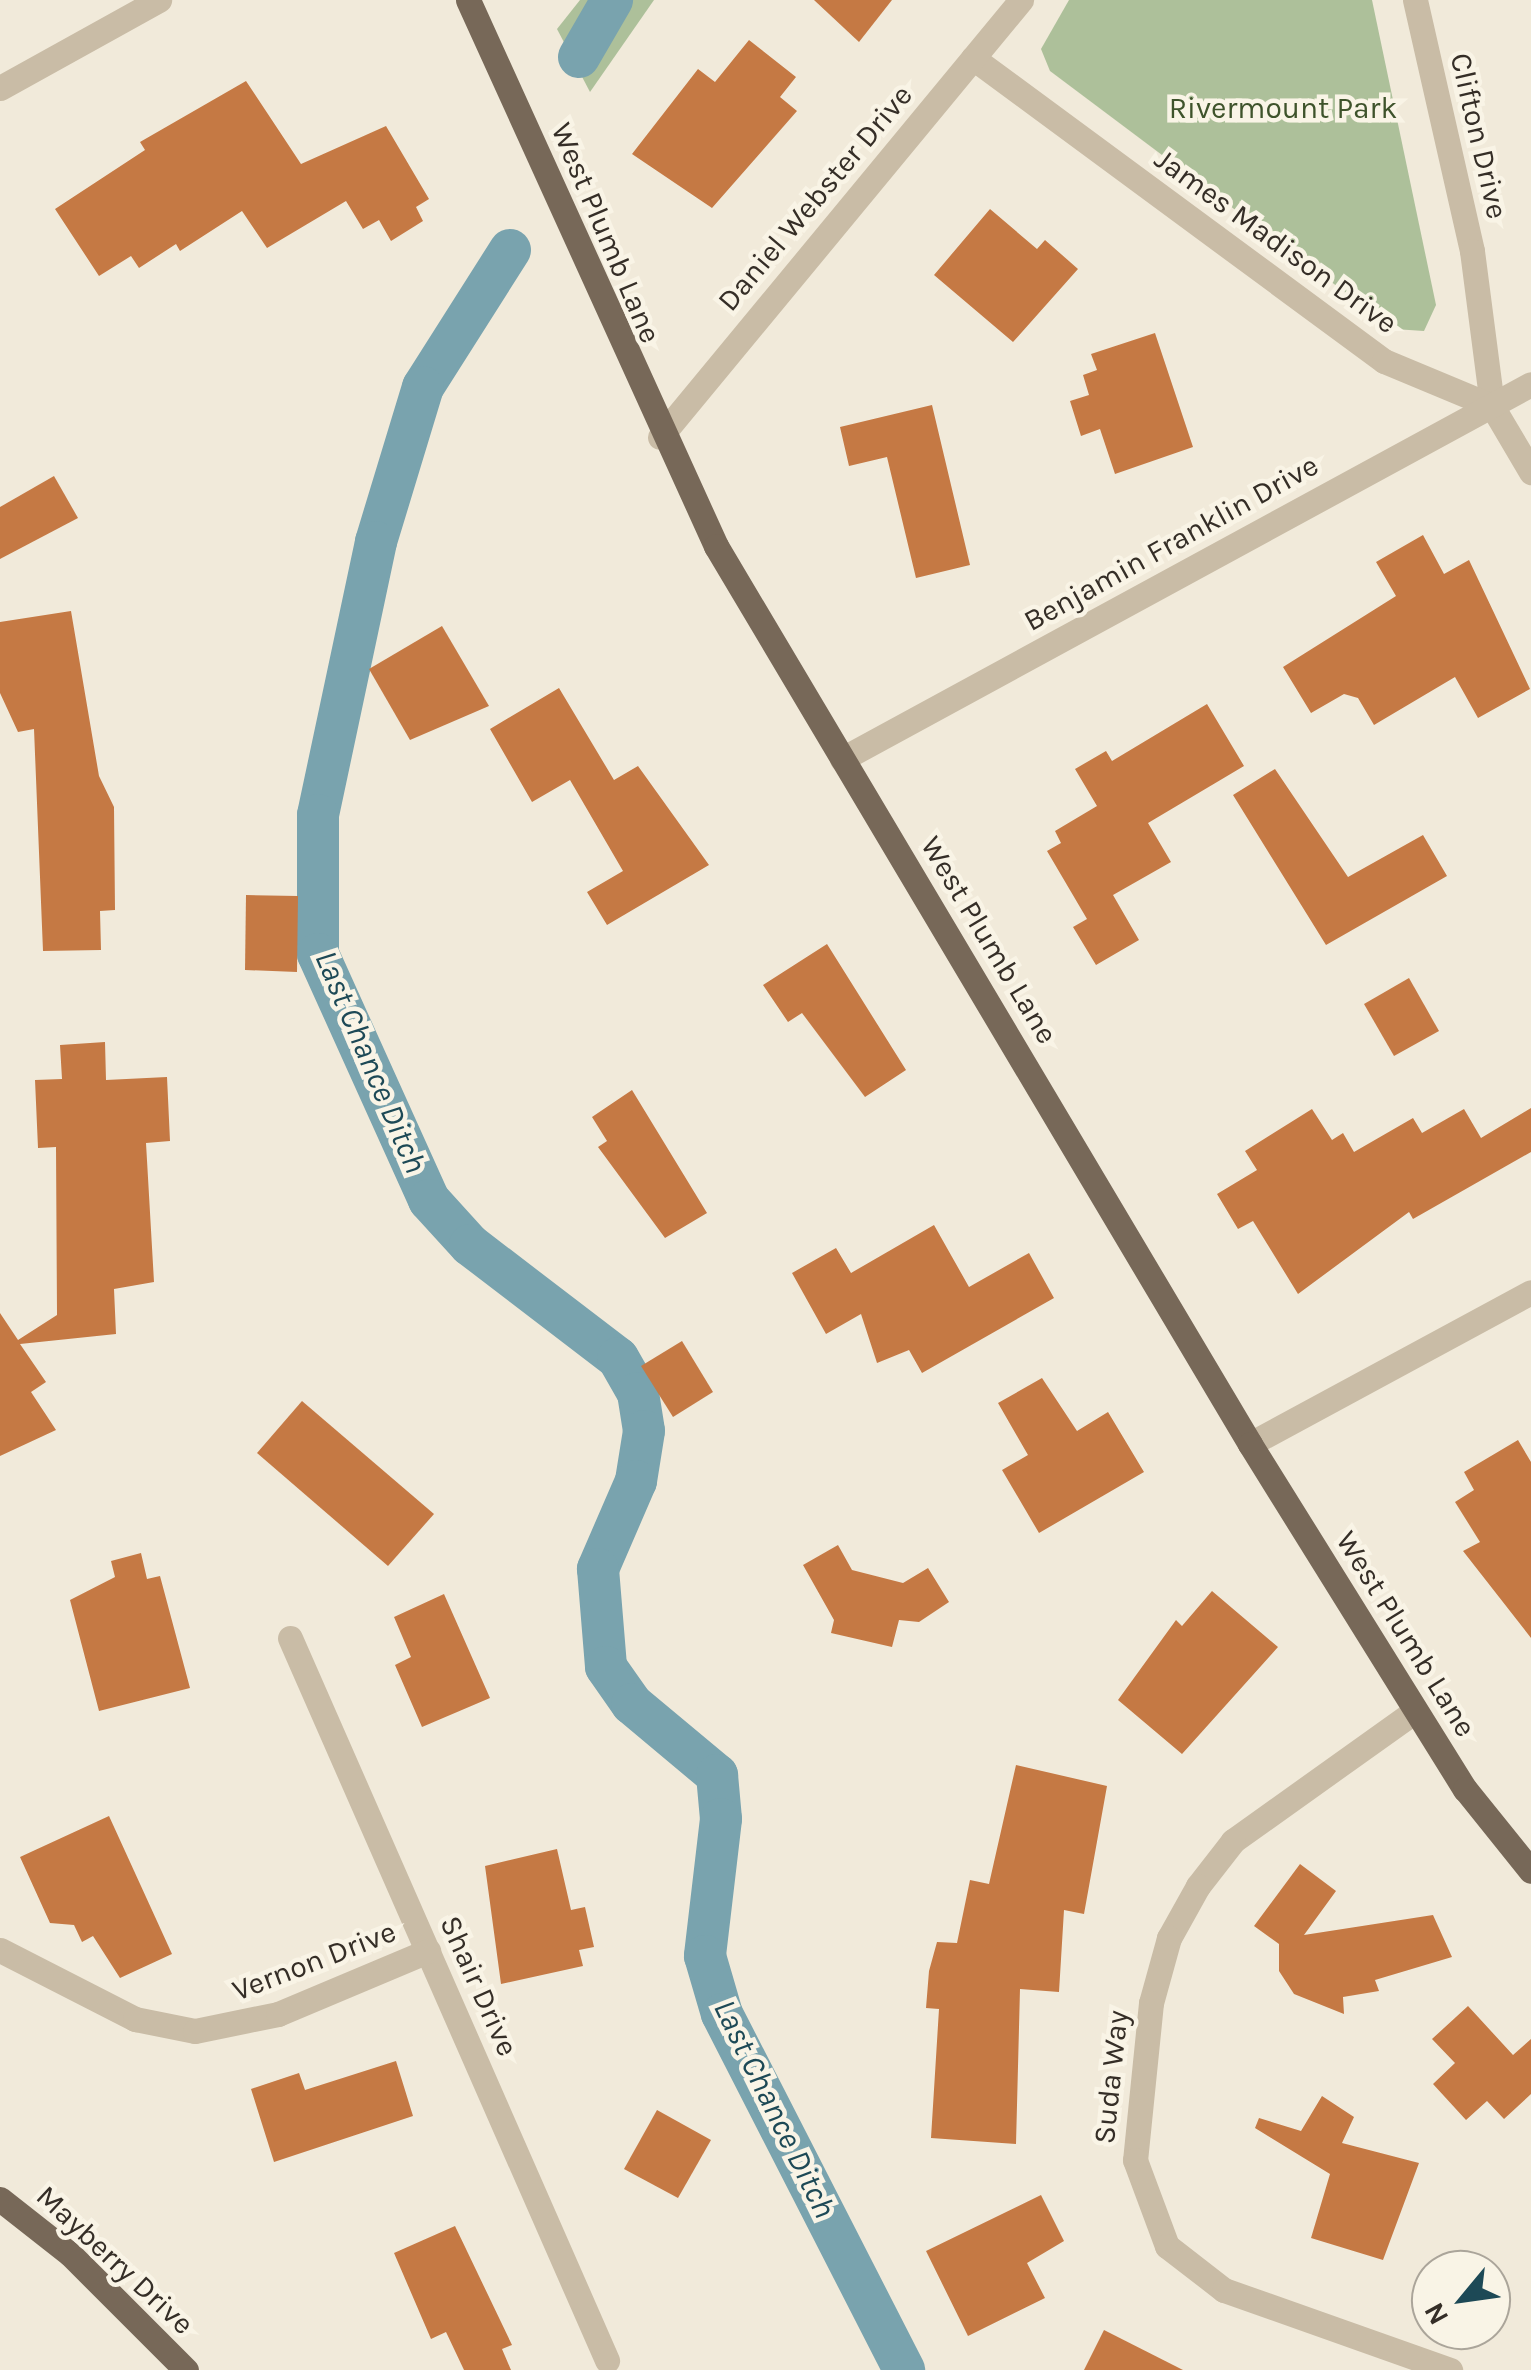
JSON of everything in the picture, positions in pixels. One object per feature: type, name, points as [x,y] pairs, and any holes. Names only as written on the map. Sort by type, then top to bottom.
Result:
[{"type":"main road","name":"West Plumb Lane","points":[[468,0],[660,437],[842,759],[1250,1444],[1414,1711],[1531,1871]]},
{"type":"main road","name":"Mayberry Drive","points":[[0,2199],[70,2254],[186,2370]]},
{"type":"street","points":[[0,88],[159,0]]},
{"type":"street","name":"Daniel Webster Drive","points":[[660,437],[1022,0]]},
{"type":"street","name":"Clifton Drive","points":[[1414,0],[1472,251],[1492,406]]},
{"type":"street","name":"James Madison Drive","points":[[973,58],[1384,360],[1492,406]]},
{"type":"street","name":"Benjamin Franklin Drive","points":[[842,759],[1531,384]]},
{"type":"street","points":[[1492,406],[1531,472]]},
{"type":"street","points":[[1250,1444],[1531,1292]]},
{"type":"street","name":"Shair Drive","points":[[290,1638],[607,2360]]},
{"type":"street","name":"Suda Way","points":[[1414,1711],[1233,1841],[1198,1886],[1169,1938],[1151,2004],[1135,2160],[1167,2246],[1224,2290],[1450,2370]]},
{"type":"street","name":"Vernon Drive","points":[[0,1950],[135,2019],[195,2031],[278,2014],[428,1951]]},
{"type":"green space","points":[[580,0],[654,0],[590,92],[557,29]]},
{"type":"green space","name":"Rivermount Park","points":[[1069,0],[1372,0],[1436,305],[1424,331],[1394,329],[1050,71],[1041,49]]},
{"type":"building","points":[[814,0],[892,0],[859,42]]},
{"type":"building","points":[[749,40],[796,77],[780,97],[797,111],[712,208],[632,154],[698,69],[715,82]]},
{"type":"building","points":[[246,81],[301,164],[386,126],[429,199],[416,207],[423,221],[391,241],[379,220],[363,229],[346,201],[267,248],[242,211],[180,251],[176,244],[139,268],[131,256],[99,276],[55,209],[145,150],[140,142]]},
{"type":"building","points":[[990,209],[1037,249],[1045,240],[1078,269],[1013,342],[934,275]]},
{"type":"building","points":[[1155,333],[1193,447],[1115,474],[1100,429],[1081,436],[1070,401],[1089,395],[1083,375],[1097,370],[1091,354]]},
{"type":"building","points":[[932,405],[970,565],[916,578],[887,457],[849,466],[840,427]]},
{"type":"building","points":[[54,476],[78,518],[0,559],[0,507]]},
{"type":"building","points":[[1423,535],[1444,574],[1469,560],[1530,689],[1478,718],[1455,677],[1374,725],[1358,698],[1344,694],[1311,713],[1283,667],[1396,596],[1376,562]]},
{"type":"building","points":[[71,611],[99,776],[114,807],[115,910],[100,911],[101,950],[43,951],[34,729],[18,732],[0,693],[0,622]]},
{"type":"building","points":[[442,626],[489,706],[410,740],[369,669]]},
{"type":"building","points":[[559,688],[614,780],[638,766],[709,865],[607,925],[587,892],[623,871],[570,780],[532,802],[490,729]]},
{"type":"building","points":[[1207,704],[1244,766],[1148,823],[1171,862],[1113,895],[1139,940],[1096,965],[1073,927],[1087,919],[1047,851],[1061,843],[1055,831],[1097,806],[1075,769],[1106,751],[1112,761]]},
{"type":"building","points":[[1275,769],[1348,877],[1423,835],[1447,876],[1326,945],[1233,795]]},
{"type":"building","points":[[246,895],[298,896],[297,972],[245,970]]},
{"type":"building","points":[[827,944],[906,1070],[865,1097],[802,1013],[788,1022],[763,985]]},
{"type":"building","points":[[1409,978],[1439,1031],[1394,1056],[1364,1004]]},
{"type":"building","points":[[105,1042],[106,1080],[167,1077],[170,1141],[146,1143],[154,1282],[114,1289],[116,1334],[20,1344],[46,1382],[31,1392],[56,1430],[0,1456],[0,1313],[18,1340],[57,1315],[56,1147],[38,1148],[35,1080],[62,1079],[60,1045]]},
{"type":"building","points":[[632,1090],[707,1213],[665,1238],[598,1147],[607,1141],[592,1117]]},
{"type":"building","points":[[1531,1108],[1531,1152],[1413,1219],[1409,1212],[1298,1294],[1253,1221],[1238,1229],[1217,1194],[1257,1170],[1245,1151],[1312,1109],[1332,1140],[1343,1133],[1354,1152],[1413,1118],[1422,1133],[1464,1109],[1481,1138]]},
{"type":"building","points":[[934,1225],[969,1287],[1029,1253],[1054,1298],[922,1373],[909,1350],[877,1363],[861,1314],[826,1334],[792,1273],[836,1248],[851,1273]]},
{"type":"building","points":[[682,1341],[713,1392],[673,1417],[641,1366]]},
{"type":"building","points":[[1042,1378],[1077,1431],[1108,1412],[1144,1472],[1039,1533],[1002,1470],[1028,1455],[998,1403]]},
{"type":"building","points":[[302,1401],[434,1514],[388,1566],[257,1453]]},
{"type":"building","points":[[1518,1440],[1531,1462],[1531,1638],[1463,1551],[1480,1542],[1455,1502],[1474,1490],[1464,1472]]},
{"type":"building","points":[[838,1545],[852,1570],[903,1583],[928,1568],[949,1602],[919,1622],[899,1620],[892,1647],[831,1633],[834,1620],[803,1565]]},
{"type":"building","points":[[141,1553],[147,1579],[160,1576],[190,1688],[99,1711],[70,1600],[115,1577],[111,1561]]},
{"type":"building","points":[[1212,1591],[1278,1647],[1182,1754],[1118,1700],[1176,1620],[1182,1626]]},
{"type":"building","points":[[444,1594],[490,1698],[422,1727],[395,1665],[411,1657],[394,1617]]},
{"type":"building","points":[[1016,1765],[1107,1786],[1084,1914],[1064,1910],[1059,1992],[1020,1989],[1016,2144],[931,2138],[939,2009],[926,2008],[929,1971],[937,1942],[957,1943],[970,1880],[989,1884]]},
{"type":"building","points":[[109,1816],[172,1954],[120,1978],[93,1936],[82,1942],[74,1925],[50,1923],[20,1857]]},
{"type":"building","points":[[557,1849],[571,1910],[585,1907],[594,1947],[579,1950],[583,1966],[501,1984],[485,1866]]},
{"type":"building","points":[[1300,1864],[1336,1891],[1304,1935],[1433,1915],[1452,1957],[1375,1980],[1379,1991],[1343,1997],[1344,2014],[1294,1994],[1279,1971],[1279,1944],[1254,1926]]},
{"type":"building","points":[[1468,2006],[1513,2055],[1531,2039],[1531,2094],[1504,2119],[1487,2101],[1466,2120],[1433,2084],[1455,2063],[1432,2039]]},
{"type":"building","points":[[396,2061],[413,2116],[274,2162],[251,2089],[299,2073],[305,2090]]},
{"type":"building","points":[[1322,2096],[1354,2117],[1342,2143],[1419,2163],[1383,2260],[1311,2238],[1330,2174],[1255,2128],[1259,2118],[1301,2131]]},
{"type":"building","points":[[657,2110],[711,2140],[678,2198],[624,2169]]},
{"type":"building","points":[[1041,2195],[1064,2241],[1027,2263],[1045,2298],[968,2336],[926,2251]]},
{"type":"building","points":[[455,2226],[512,2345],[502,2349],[511,2370],[464,2370],[446,2332],[431,2339],[394,2253]]},
{"type":"building","points":[[1104,2330],[1183,2370],[1084,2370]]},
{"type":"waterway","name":"Last Chance Ditch","points":[[579,57],[612,0]]},
{"type":"waterway","name":"Last Chance Ditch","points":[[510,250],[423,387],[376,542],[318,815],[318,954],[429,1200],[470,1245],[618,1358],[638,1393],[644,1431],[636,1481],[598,1569],[606,1667],[632,1704],[717,1775],[721,1819],[705,1956],[722,2014],[904,2370]]}]
